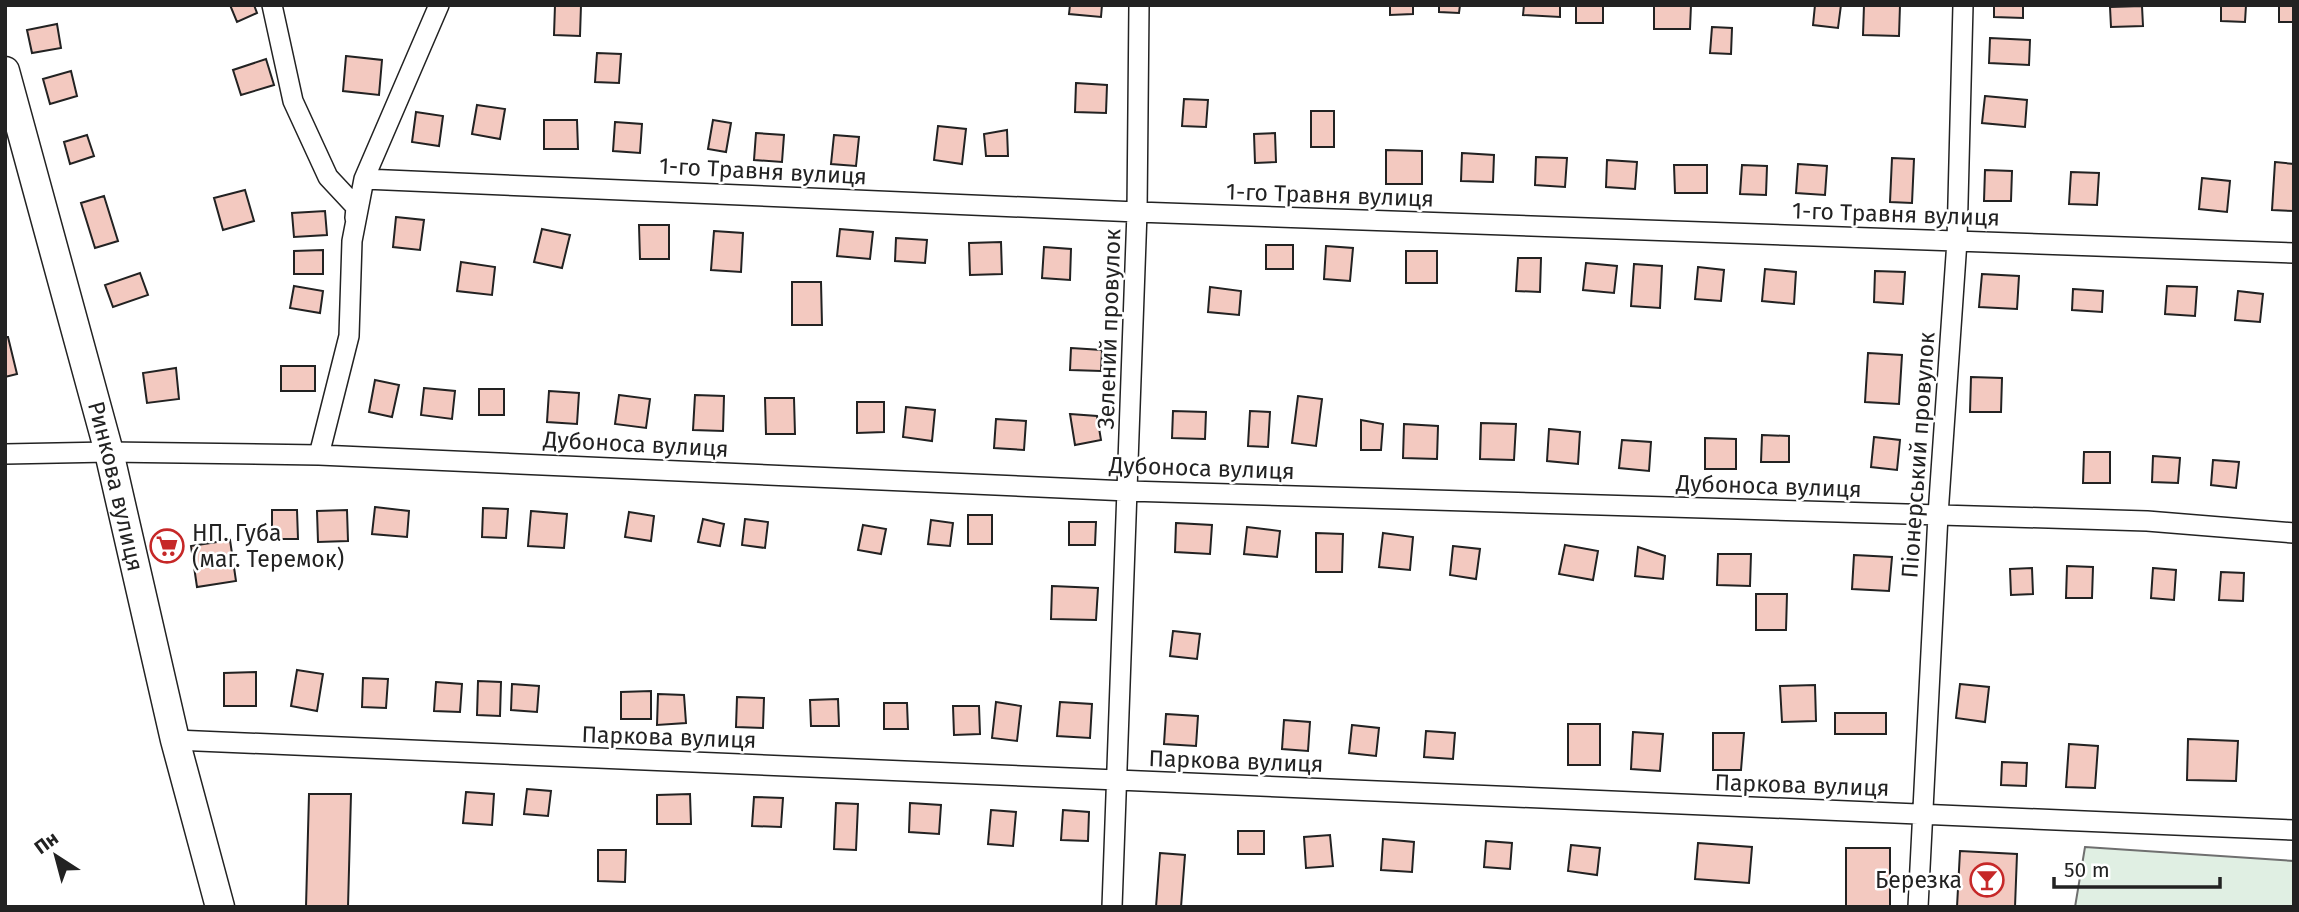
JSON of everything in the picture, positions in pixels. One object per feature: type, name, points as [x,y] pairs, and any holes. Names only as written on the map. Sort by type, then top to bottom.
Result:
[{"type":"main road","name":"Ринкова вулиця","points":[[5,71],[109,452],[175,740],[220,907]]},
{"type":"street","points":[[272,5],[293,101],[328,177],[356,207],[352,241],[349,336],[319,454]]},
{"type":"street","points":[[352,241],[364,178],[439,5]]},
{"type":"street","name":"Піонерський провулок","points":[[1918,907],[1938,515],[1957,241],[1963,5]]},
{"type":"street","name":"Зелений провулок","points":[[1112,907],[1138,212],[1138,9]]},
{"type":"street","name":"1-го Травня вулиця","points":[[364,178],[1138,212],[2294,253]]},
{"type":"street","name":"Дубоноса вулиця","points":[[5,454],[319,454],[1128,491],[2147,521],[2294,533]]},
{"type":"street","name":"Паркова вулиця","points":[[175,740],[2294,830]]},
{"type":"green space","points":[[2085,847],[2294,861],[2294,907],[2075,907]]},
{"type":"building","points":[[230,5],[254,5],[257,13],[237,22]]},
{"type":"building","points":[[555,5],[581,5],[580,36],[554,35]]},
{"type":"building","points":[[1070,5],[1102,5],[1101,17],[1069,14]]},
{"type":"building","points":[[1390,5],[1413,5],[1413,14],[1390,15]]},
{"type":"building","points":[[1439,5],[1460,5],[1459,13],[1439,12]]},
{"type":"building","points":[[1524,5],[1560,5],[1560,17],[1523,15]]},
{"type":"building","points":[[1576,5],[1603,5],[1603,23],[1576,23]]},
{"type":"building","points":[[1654,5],[1691,5],[1690,29],[1654,29]]},
{"type":"building","points":[[1815,5],[1841,5],[1838,28],[1813,25]]},
{"type":"building","points":[[1864,5],[1900,5],[1899,36],[1863,35]]},
{"type":"building","points":[[1994,5],[2023,5],[2023,18],[1994,17]]},
{"type":"building","points":[[2221,5],[2246,5],[2245,22],[2221,21]]},
{"type":"building","points":[[2279,5],[2294,5],[2294,22],[2279,22]]},
{"type":"building","points":[[2142,6],[2143,26],[2111,27],[2110,7]]},
{"type":"building","points":[[57,24],[61,48],[32,53],[27,30]]},
{"type":"building","points":[[1712,27],[1732,28],[1731,54],[1710,53]]},
{"type":"building","points":[[1990,38],[2030,40],[2029,65],[1989,63]]},
{"type":"building","points":[[597,53],[621,54],[619,83],[595,82]]},
{"type":"building","points":[[346,56],[382,60],[379,95],[343,91]]},
{"type":"building","points":[[266,59],[274,85],[241,95],[233,70]]},
{"type":"building","points":[[71,71],[77,96],[50,104],[43,79]]},
{"type":"building","points":[[1076,83],[1107,85],[1106,113],[1075,112]]},
{"type":"building","points":[[1985,96],[2027,100],[2025,127],[1982,123]]},
{"type":"building","points":[[1184,99],[1208,100],[1206,127],[1182,126]]},
{"type":"building","points":[[477,105],[505,109],[500,139],[472,134]]},
{"type":"building","points":[[1311,111],[1334,111],[1334,147],[1311,147]]},
{"type":"building","points":[[416,112],[443,116],[439,146],[412,142]]},
{"type":"building","points":[[544,120],[577,120],[578,149],[544,149]]},
{"type":"building","points":[[713,120],[731,123],[726,152],[708,149]]},
{"type":"building","points":[[615,122],[642,124],[640,153],[613,151]]},
{"type":"building","points":[[938,126],[966,129],[962,164],[934,160]]},
{"type":"building","points":[[1007,130],[1008,156],[986,156],[984,134]]},
{"type":"building","points":[[756,133],[784,135],[782,162],[754,160]]},
{"type":"building","points":[[1275,133],[1276,162],[1255,163],[1254,134]]},
{"type":"building","points":[[87,135],[94,156],[70,164],[64,142]]},
{"type":"building","points":[[834,135],[859,137],[856,166],[831,164]]},
{"type":"building","points":[[1386,150],[1422,151],[1422,184],[1386,184]]},
{"type":"building","points":[[1462,153],[1494,155],[1493,182],[1461,181]]},
{"type":"building","points":[[1536,157],[1567,158],[1565,187],[1535,185]]},
{"type":"building","points":[[1892,158],[1914,159],[1912,203],[1890,202]]},
{"type":"building","points":[[1607,160],[1637,162],[1635,189],[1606,187]]},
{"type":"building","points":[[2275,162],[2294,164],[2294,211],[2272,210]]},
{"type":"building","points":[[1798,164],[1827,166],[1825,195],[1796,193]]},
{"type":"building","points":[[1674,165],[1707,165],[1707,193],[1675,193]]},
{"type":"building","points":[[1742,165],[1767,166],[1766,195],[1740,194]]},
{"type":"building","points":[[1985,170],[2012,171],[2011,201],[1984,201]]},
{"type":"building","points":[[2071,172],[2099,173],[2097,205],[2069,204]]},
{"type":"building","points":[[2202,178],[2230,181],[2227,212],[2199,209]]},
{"type":"building","points":[[245,190],[254,221],[223,230],[214,198]]},
{"type":"building","points":[[104,196],[118,241],[95,248],[81,203]]},
{"type":"building","points":[[325,211],[327,235],[294,237],[292,213]]},
{"type":"building","points":[[396,217],[424,220],[420,250],[393,247]]},
{"type":"building","points":[[639,225],[669,225],[669,259],[640,259]]},
{"type":"building","points":[[542,229],[570,235],[562,268],[534,262]]},
{"type":"building","points":[[840,229],[873,232],[870,259],[837,256]]},
{"type":"building","points":[[714,231],[743,233],[741,272],[711,270]]},
{"type":"building","points":[[896,238],[927,240],[925,263],[895,261]]},
{"type":"building","points":[[1001,242],[1002,274],[970,275],[969,243]]},
{"type":"building","points":[[1266,245],[1293,245],[1293,269],[1266,269]]},
{"type":"building","points":[[1326,246],[1353,248],[1350,281],[1324,279]]},
{"type":"building","points":[[1044,247],[1071,249],[1070,280],[1042,278]]},
{"type":"building","points":[[323,250],[323,274],[294,274],[294,251]]},
{"type":"building","points":[[1406,251],[1437,251],[1437,283],[1406,283]]},
{"type":"building","points":[[1518,258],[1541,258],[1540,292],[1516,291]]},
{"type":"building","points":[[461,262],[495,267],[492,295],[457,291]]},
{"type":"building","points":[[1586,263],[1617,266],[1614,293],[1583,290]]},
{"type":"building","points":[[1634,264],[1662,266],[1660,308],[1631,306]]},
{"type":"building","points":[[1698,267],[1724,270],[1721,301],[1695,299]]},
{"type":"building","points":[[1765,269],[1796,272],[1794,304],[1762,301]]},
{"type":"building","points":[[1875,271],[1905,272],[1903,304],[1874,302]]},
{"type":"building","points":[[140,273],[148,295],[113,307],[105,285]]},
{"type":"building","points":[[1982,274],[2019,276],[2017,309],[1979,307]]},
{"type":"building","points":[[792,282],[821,282],[822,325],[792,325]]},
{"type":"building","points":[[294,286],[323,291],[320,313],[290,308]]},
{"type":"building","points":[[2167,286],[2197,287],[2195,316],[2165,314]]},
{"type":"building","points":[[1210,287],[1241,291],[1239,315],[1208,312]]},
{"type":"building","points":[[2073,289],[2103,291],[2102,312],[2072,310]]},
{"type":"building","points":[[2238,291],[2263,294],[2260,322],[2235,320]]},
{"type":"building","points":[[5,337],[8,337],[17,374],[5,377]]},
{"type":"building","points":[[1071,348],[1102,350],[1101,371],[1070,370]]},
{"type":"building","points":[[1868,353],[1902,355],[1899,404],[1865,402]]},
{"type":"building","points":[[281,366],[315,366],[315,391],[281,391]]},
{"type":"building","points":[[176,368],[179,399],[147,403],[143,373]]},
{"type":"building","points":[[1971,377],[2002,378],[2001,412],[1970,412]]},
{"type":"building","points":[[375,380],[399,385],[392,417],[369,412]]},
{"type":"building","points":[[424,388],[455,391],[452,419],[421,415]]},
{"type":"building","points":[[479,389],[504,389],[504,415],[479,415]]},
{"type":"building","points":[[549,391],[579,393],[577,424],[547,422]]},
{"type":"building","points":[[619,395],[650,399],[646,428],[615,424]]},
{"type":"building","points":[[695,395],[724,396],[723,431],[693,430]]},
{"type":"building","points":[[1298,396],[1322,399],[1316,446],[1292,443]]},
{"type":"building","points":[[765,398],[794,398],[795,434],[766,434]]},
{"type":"building","points":[[857,402],[884,402],[884,432],[857,433]]},
{"type":"building","points":[[906,407],[935,410],[932,441],[903,437]]},
{"type":"building","points":[[1173,411],[1206,412],[1205,439],[1172,438]]},
{"type":"building","points":[[1250,411],[1270,412],[1268,447],[1248,446]]},
{"type":"building","points":[[1070,414],[1097,416],[1101,440],[1075,445]]},
{"type":"building","points":[[996,419],[1026,421],[1024,450],[994,448]]},
{"type":"building","points":[[1361,420],[1383,424],[1381,450],[1361,450]]},
{"type":"building","points":[[1481,423],[1516,424],[1514,460],[1480,459]]},
{"type":"building","points":[[1404,424],[1438,426],[1437,459],[1403,458]]},
{"type":"building","points":[[1549,429],[1580,432],[1578,464],[1547,461]]},
{"type":"building","points":[[1762,435],[1789,436],[1789,462],[1761,462]]},
{"type":"building","points":[[1874,437],[1900,440],[1897,470],[1871,467]]},
{"type":"building","points":[[1705,438],[1736,439],[1736,469],[1705,469]]},
{"type":"building","points":[[1622,440],[1651,442],[1649,471],[1619,468]]},
{"type":"building","points":[[2084,452],[2110,452],[2110,483],[2083,483]]},
{"type":"building","points":[[2153,456],[2180,458],[2178,483],[2152,482]]},
{"type":"building","points":[[2213,460],[2239,462],[2236,488],[2211,485]]},
{"type":"building","points":[[375,507],[409,511],[407,537],[372,534]]},
{"type":"building","points":[[483,508],[508,509],[506,538],[482,537]]},
{"type":"building","points":[[272,510],[297,510],[298,539],[272,539]]},
{"type":"building","points":[[347,510],[348,541],[318,542],[317,511]]},
{"type":"building","points":[[531,511],[567,514],[564,548],[528,546]]},
{"type":"building","points":[[629,512],[654,516],[651,541],[625,537]]},
{"type":"building","points":[[968,515],[992,515],[992,544],[968,544]]},
{"type":"building","points":[[703,519],[724,524],[720,546],[698,542]]},
{"type":"building","points":[[745,519],[768,522],[765,548],[742,545]]},
{"type":"building","points":[[931,520],[953,523],[950,546],[928,544]]},
{"type":"building","points":[[1069,522],[1096,522],[1095,545],[1069,545]]},
{"type":"building","points":[[1176,523],[1212,525],[1210,554],[1175,552]]},
{"type":"building","points":[[863,525],[886,529],[881,554],[858,550]]},
{"type":"building","points":[[1247,527],[1280,531],[1277,557],[1244,554]]},
{"type":"building","points":[[1316,533],[1343,534],[1342,572],[1316,572]]},
{"type":"building","points":[[1383,533],[1413,537],[1410,570],[1379,567]]},
{"type":"building","points":[[230,540],[236,581],[197,587],[191,546]]},
{"type":"building","points":[[1565,545],[1598,551],[1593,580],[1559,574]]},
{"type":"building","points":[[1453,546],[1480,549],[1476,579],[1450,575]]},
{"type":"building","points":[[1638,547],[1665,556],[1663,579],[1635,576]]},
{"type":"building","points":[[1718,554],[1751,554],[1750,586],[1717,585]]},
{"type":"building","points":[[1854,555],[1892,557],[1889,591],[1852,589]]},
{"type":"building","points":[[2067,566],[2093,567],[2092,598],[2066,598]]},
{"type":"building","points":[[2032,568],[2033,594],[2011,595],[2010,569]]},
{"type":"building","points":[[2153,568],[2176,570],[2174,600],[2151,598]]},
{"type":"building","points":[[2221,572],[2244,573],[2243,601],[2219,600]]},
{"type":"building","points":[[1052,586],[1098,588],[1096,620],[1051,619]]},
{"type":"building","points":[[1756,594],[1787,594],[1786,630],[1756,630]]},
{"type":"building","points":[[1173,631],[1200,634],[1197,659],[1170,656]]},
{"type":"building","points":[[297,670],[323,674],[317,711],[291,706]]},
{"type":"building","points":[[256,672],[256,706],[224,706],[224,673]]},
{"type":"building","points":[[363,678],[388,679],[386,708],[362,707]]},
{"type":"building","points":[[478,681],[501,682],[500,716],[477,715]]},
{"type":"building","points":[[436,682],[462,684],[460,712],[434,711]]},
{"type":"building","points":[[512,684],[539,686],[537,712],[511,710]]},
{"type":"building","points":[[1960,684],[1989,687],[1985,722],[1956,718]]},
{"type":"building","points":[[1815,685],[1816,721],[1782,722],[1780,686]]},
{"type":"building","points":[[651,691],[651,719],[621,719],[621,692]]},
{"type":"building","points":[[658,694],[684,695],[686,723],[657,725]]},
{"type":"building","points":[[737,697],[764,698],[763,728],[736,727]]},
{"type":"building","points":[[838,699],[839,726],[811,726],[810,700]]},
{"type":"building","points":[[996,702],[1021,706],[1017,741],[992,738]]},
{"type":"building","points":[[1060,702],[1092,704],[1090,738],[1057,736]]},
{"type":"building","points":[[884,703],[907,703],[908,729],[884,729]]},
{"type":"building","points":[[953,706],[979,706],[980,734],[954,735]]},
{"type":"building","points":[[1835,713],[1886,713],[1886,734],[1835,734]]},
{"type":"building","points":[[1166,714],[1198,716],[1196,746],[1164,744]]},
{"type":"building","points":[[1284,720],[1310,722],[1308,751],[1282,749]]},
{"type":"building","points":[[1568,724],[1600,724],[1600,765],[1568,765]]},
{"type":"building","points":[[1352,725],[1379,728],[1376,756],[1349,753]]},
{"type":"building","points":[[1426,731],[1455,733],[1453,759],[1424,757]]},
{"type":"building","points":[[1633,732],[1663,734],[1660,771],[1631,769]]},
{"type":"building","points":[[1713,733],[1744,733],[1741,770],[1713,770]]},
{"type":"building","points":[[2188,739],[2238,741],[2236,781],[2187,780]]},
{"type":"building","points":[[2069,744],[2098,746],[2095,788],[2066,787]]},
{"type":"building","points":[[2002,762],[2027,763],[2026,786],[2001,785]]},
{"type":"building","points":[[527,789],[551,791],[548,816],[524,814]]},
{"type":"building","points":[[466,792],[494,794],[492,825],[463,823]]},
{"type":"building","points":[[309,794],[351,794],[348,907],[306,907]]},
{"type":"building","points":[[690,794],[691,824],[657,824],[657,795]]},
{"type":"building","points":[[754,797],[783,798],[781,827],[752,826]]},
{"type":"building","points":[[836,803],[858,804],[856,850],[834,849]]},
{"type":"building","points":[[910,803],[941,805],[939,834],[909,832]]},
{"type":"building","points":[[991,810],[1016,812],[1013,846],[988,844]]},
{"type":"building","points":[[1063,810],[1089,812],[1088,841],[1061,840]]},
{"type":"building","points":[[1238,831],[1264,831],[1264,854],[1238,854]]},
{"type":"building","points":[[1330,835],[1333,866],[1306,868],[1304,837]]},
{"type":"building","points":[[1383,839],[1414,842],[1412,872],[1381,870]]},
{"type":"building","points":[[1486,841],[1512,843],[1510,869],[1484,867]]},
{"type":"building","points":[[1698,843],[1752,847],[1749,883],[1695,879]]},
{"type":"building","points":[[1571,845],[1600,848],[1597,875],[1568,871]]},
{"type":"building","points":[[1846,848],[1890,848],[1890,907],[1846,907]]},
{"type":"building","points":[[598,850],[626,850],[625,882],[598,881]]},
{"type":"building","name":"Березка","points":[[1960,851],[2017,854],[2015,907],[1957,907]]},
{"type":"building","points":[[1160,853],[1185,855],[1181,907],[1156,907]]},
{"type":"place","name":"НП. Губа (маг. Теремок)","points":[[167,546]]},
{"type":"place","name":"Березка","points":[[1987,880]]}]
